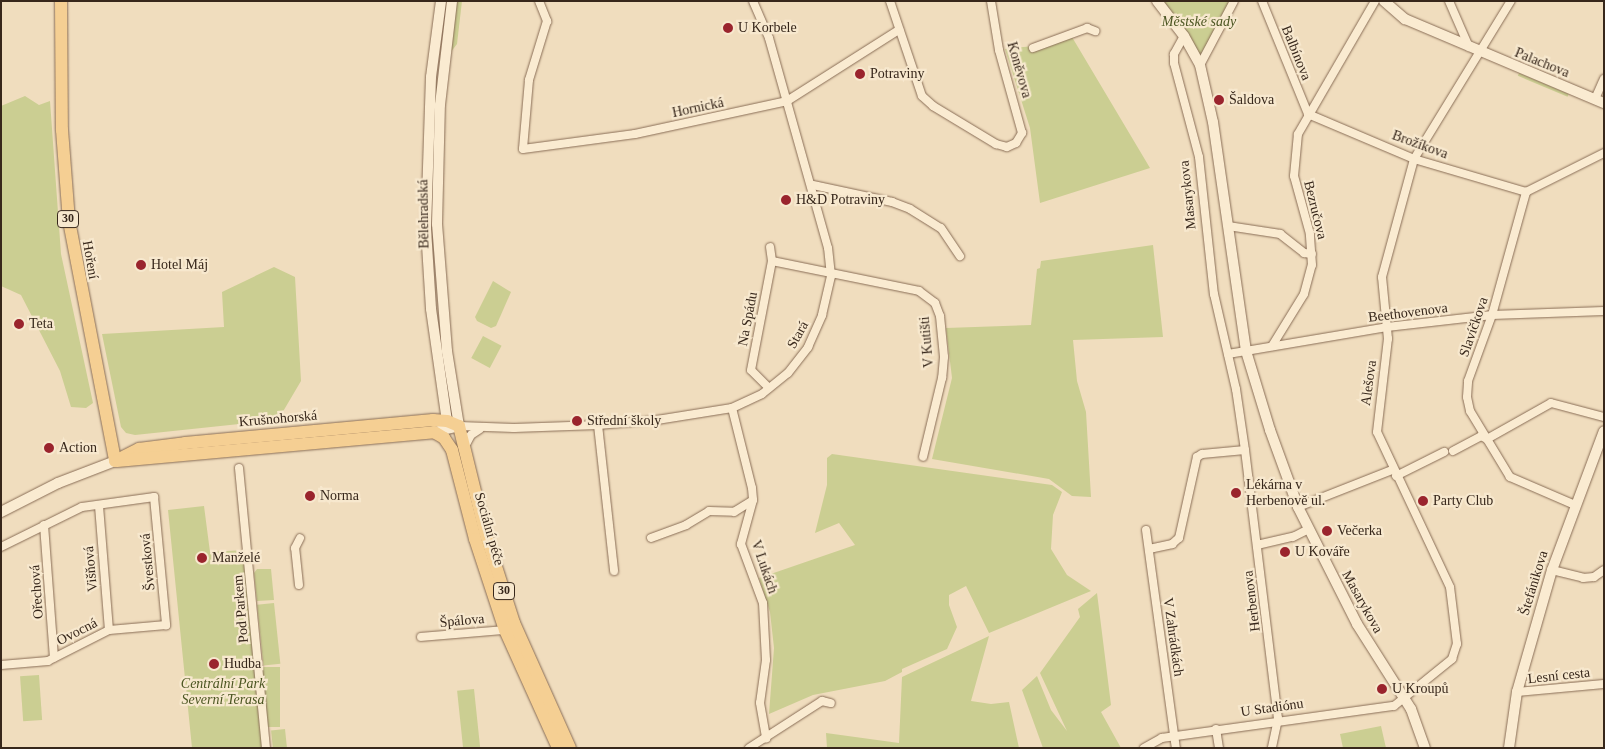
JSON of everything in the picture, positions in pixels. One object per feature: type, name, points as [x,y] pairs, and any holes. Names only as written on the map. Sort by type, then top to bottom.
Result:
[{"type":"main road","name":"Hoření","points":[[61,1],[62,130],[68,218],[114,461]]},
{"type":"main road","name":"Krušnohorská","points":[[114,461],[433,426],[450,426]]},
{"type":"main road","points":[[433,426],[458,449]]},
{"type":"main road","name":"Sociální péče","points":[[450,426],[514,623],[570,748]]},
{"type":"main road","name":"Sociální péče","points":[[458,449],[474,539],[504,630],[558,748]]},
{"type":"street","name":"Bělehradská","points":[[441,1],[431,77],[426,180],[428,267],[442,393],[450,426]]},
{"type":"street","name":"Bělehradská","points":[[450,426],[456,409],[442,307],[437,216],[440,105],[452,1]]},
{"type":"street","name":"Hornická","points":[[539,1],[547,21],[529,80],[523,149],[635,134],[787,101],[899,30]]},
{"type":"street","name":"Stará","points":[[450,426],[482,428],[598,425],[657,420],[732,408],[769,388],[788,373],[808,347],[822,315],[831,276],[828,248],[813,185],[769,38],[753,1]]},
{"type":"street","points":[[890,1],[899,30]]},
{"type":"street","name":"Koněvova","points":[[899,30],[916,83],[932,106],[996,144],[1007,147],[1016,143],[1022,134],[1020,116],[1000,50],[991,1]]},
{"type":"street","name":"Masarykova","points":[[1157,1],[1184,36],[1200,65],[1213,122],[1246,351],[1270,430],[1298,507],[1357,624],[1404,698],[1425,748]]},
{"type":"street","points":[[1200,65],[1234,1]]},
{"type":"street","name":"Balbínova","points":[[1262,1],[1308,114]]},
{"type":"street","name":"Bezručova","points":[[1272,346],[1304,294],[1312,254],[1310,234],[1294,176],[1298,134],[1375,1]]},
{"type":"street","name":"Palachova","points":[[1384,1],[1405,19],[1599,101]]},
{"type":"street","points":[[1449,1],[1475,50]]},
{"type":"street","name":"Alešova","points":[[1404,698],[1448,664],[1457,644],[1450,587],[1394,473],[1377,432],[1387,327],[1382,277],[1414,159],[1475,50],[1511,1]]},
{"type":"street","points":[[1033,48],[1087,28],[1095,32]]},
{"type":"street","name":"Masarykova","points":[[1184,36],[1174,54],[1174,63],[1199,157],[1214,294],[1228,354],[1245,450]]},
{"type":"street","points":[[1599,101],[1604,79]]},
{"type":"street","name":"Brožíkova","points":[[1308,114],[1414,159],[1526,192]]},
{"type":"street","points":[[1526,192],[1604,153]]},
{"type":"street","points":[[813,185],[892,202],[910,208],[941,228],[960,256]]},
{"type":"street","name":"Slavíčkova","points":[[1526,192],[1492,315],[1468,381],[1467,397],[1470,411],[1510,477],[1576,505]]},
{"type":"street","points":[[1228,226],[1280,234],[1304,253],[1312,254]]},
{"type":"street","name":"Na Spádu","points":[[769,388],[751,370],[772,262],[770,247]]},
{"type":"street","name":"V Kutišti","points":[[772,262],[831,276],[918,291],[935,303],[940,316],[944,364],[923,457]]},
{"type":"street","name":"Beethovenova","points":[[1246,351],[1387,327],[1492,315],[1604,310]]},
{"type":"street","points":[[1228,354],[1246,351]]},
{"type":"street","name":"Bělehradská","points":[[433,426],[442,393]]},
{"type":"street","points":[[1453,451],[1480,436],[1487,439],[1551,403],[1604,416]]},
{"type":"street","name":"V Lukách","points":[[732,408],[753,500],[741,544],[763,603],[766,660],[760,703],[766,738]]},
{"type":"street","points":[[456,409],[467,421],[482,428]]},
{"type":"street","points":[[598,425],[614,571]]},
{"type":"street","points":[[458,449],[471,435],[482,428]]},
{"type":"street","name":"Štefánikova","points":[[1509,748],[1516,692],[1552,570],[1604,431]]},
{"type":"street","points":[[1149,549],[1172,544],[1179,538],[1197,457],[1202,454],[1245,450]]},
{"type":"street","name":"Herbenova","points":[[1245,450],[1278,720],[1272,748]]},
{"type":"street","points":[[1298,507],[1394,473],[1444,452]]},
{"type":"street","name":"Krušnohorská","points":[[1,512],[58,483],[114,461]]},
{"type":"street","name":"Pod Parkem","points":[[239,468],[266,748]]},
{"type":"street","name":"Švestková","points":[[99,506],[154,497],[166,624]]},
{"type":"street","points":[[651,538],[686,525],[709,511],[734,512],[753,500]]},
{"type":"street","points":[[1,547],[72,510],[99,506]]},
{"type":"street","name":"Višňová","points":[[99,506],[109,630]]},
{"type":"street","name":"Ořechová","points":[[44,525],[54,658]]},
{"type":"street","points":[[1257,545],[1293,537],[1309,529]]},
{"type":"street","name":"V Zahrádkách","points":[[1146,530],[1176,748]]},
{"type":"street","points":[[299,585],[295,548],[300,538]]},
{"type":"street","points":[[1552,570],[1584,578],[1594,577],[1604,570]]},
{"type":"street","name":"Ovocná","points":[[1,665],[54,658],[109,630],[166,624]]},
{"type":"street","name":"Špálova","points":[[421,637],[504,630]]},
{"type":"street","name":"Lesní cesta","points":[[1516,692],[1604,684]]},
{"type":"street","name":"U Stadiónu","points":[[1144,748],[1162,738],[1278,720],[1394,706],[1404,698]]},
{"type":"street","points":[[749,748],[822,701],[831,702]]},
{"type":"street","points":[[1216,729],[1219,748]]},
{"type":"green space","points":[[456,1],[462,1],[457,44],[450,53]]},
{"type":"green space","name":"Městské sady","points":[[1157,1],[1234,1],[1200,65]]},
{"type":"green space","points":[[1069,32],[1150,168],[1040,203],[1030,128],[1005,49],[1034,46]]},
{"type":"green space","points":[[1519,73],[1569,94],[1568,97],[1518,76]]},
{"type":"green space","points":[[25,96],[39,105],[50,101],[61,254],[93,403],[86,408],[71,407],[60,371],[21,295],[1,286],[1,106]]},
{"type":"green space","points":[[1153,245],[1163,337],[1073,340],[1077,381],[1086,412],[1091,497],[1072,496],[1049,479],[932,459],[952,378],[946,328],[1031,325],[1037,269],[1040,268],[1041,261]]},
{"type":"green space","points":[[274,267],[295,277],[301,381],[278,420],[135,435],[126,433],[121,427],[102,334],[224,327],[222,292]]},
{"type":"green space","points":[[493,281],[511,292],[496,326],[491,328],[477,321],[475,317]]},
{"type":"green space","points":[[483,336],[502,346],[490,368],[471,358]]},
{"type":"green space","points":[[832,454],[1052,485],[1062,492],[1053,515],[1051,549],[1067,575],[1091,591],[989,633],[966,586],[949,595],[949,605],[957,627],[947,649],[902,669],[902,672],[885,681],[813,695],[769,714],[774,648],[770,612],[759,578],[855,545],[839,523],[815,533],[827,485],[827,458]]},
{"type":"green space","name":"Centrální Park Severní Terasa","points":[[204,506],[210,552],[245,550],[264,748],[192,748],[168,510]]},
{"type":"green space","points":[[257,569],[271,569],[274,600],[257,601],[254,573]]},
{"type":"green space","points":[[1097,593],[1111,705],[1101,712],[1121,748],[1043,748],[1022,690],[1037,676],[1051,710],[1067,731],[1040,673],[1080,617],[1078,609]]},
{"type":"green space","points":[[274,603],[280,664],[263,665],[257,605]]},
{"type":"green space","points":[[989,636],[971,701],[991,704],[1009,702],[1019,748],[827,748],[826,733],[899,743],[902,677]]},
{"type":"green space","points":[[262,667],[280,667],[280,727],[262,727]]},
{"type":"green space","points":[[39,675],[42,720],[23,721],[20,676]]},
{"type":"green space","points":[[474,689],[480,748],[463,748],[457,691]]},
{"type":"green space","points":[[1381,726],[1386,748],[1343,748],[1340,734]]},
{"type":"green space","points":[[285,729],[287,748],[273,748],[271,730]]},
{"type":"place","name":"U Korbele","points":[[728,28]]},
{"type":"place","name":"Potraviny","points":[[860,74]]},
{"type":"place","name":"Šaldova","points":[[1219,100]]},
{"type":"place","name":"H&D Potraviny","points":[[786,200]]},
{"type":"place","name":"Hotel Máj","points":[[141,265]]},
{"type":"place","name":"Teta","points":[[19,324]]},
{"type":"place","name":"Střední školy","points":[[577,421]]},
{"type":"place","name":"Action","points":[[49,448]]},
{"type":"place","name":"Lékárna v Herbenově ul.","points":[[1236,493]]},
{"type":"place","name":"Norma","points":[[310,496]]},
{"type":"place","name":"Party Club","points":[[1423,501]]},
{"type":"place","name":"Večerka","points":[[1327,531]]},
{"type":"place","name":"U Kováře","points":[[1285,552]]},
{"type":"place","name":"Manželé","points":[[202,558]]},
{"type":"place","name":"Hudba","points":[[214,664]]},
{"type":"place","name":"U Kroupů","points":[[1382,689]]}]
